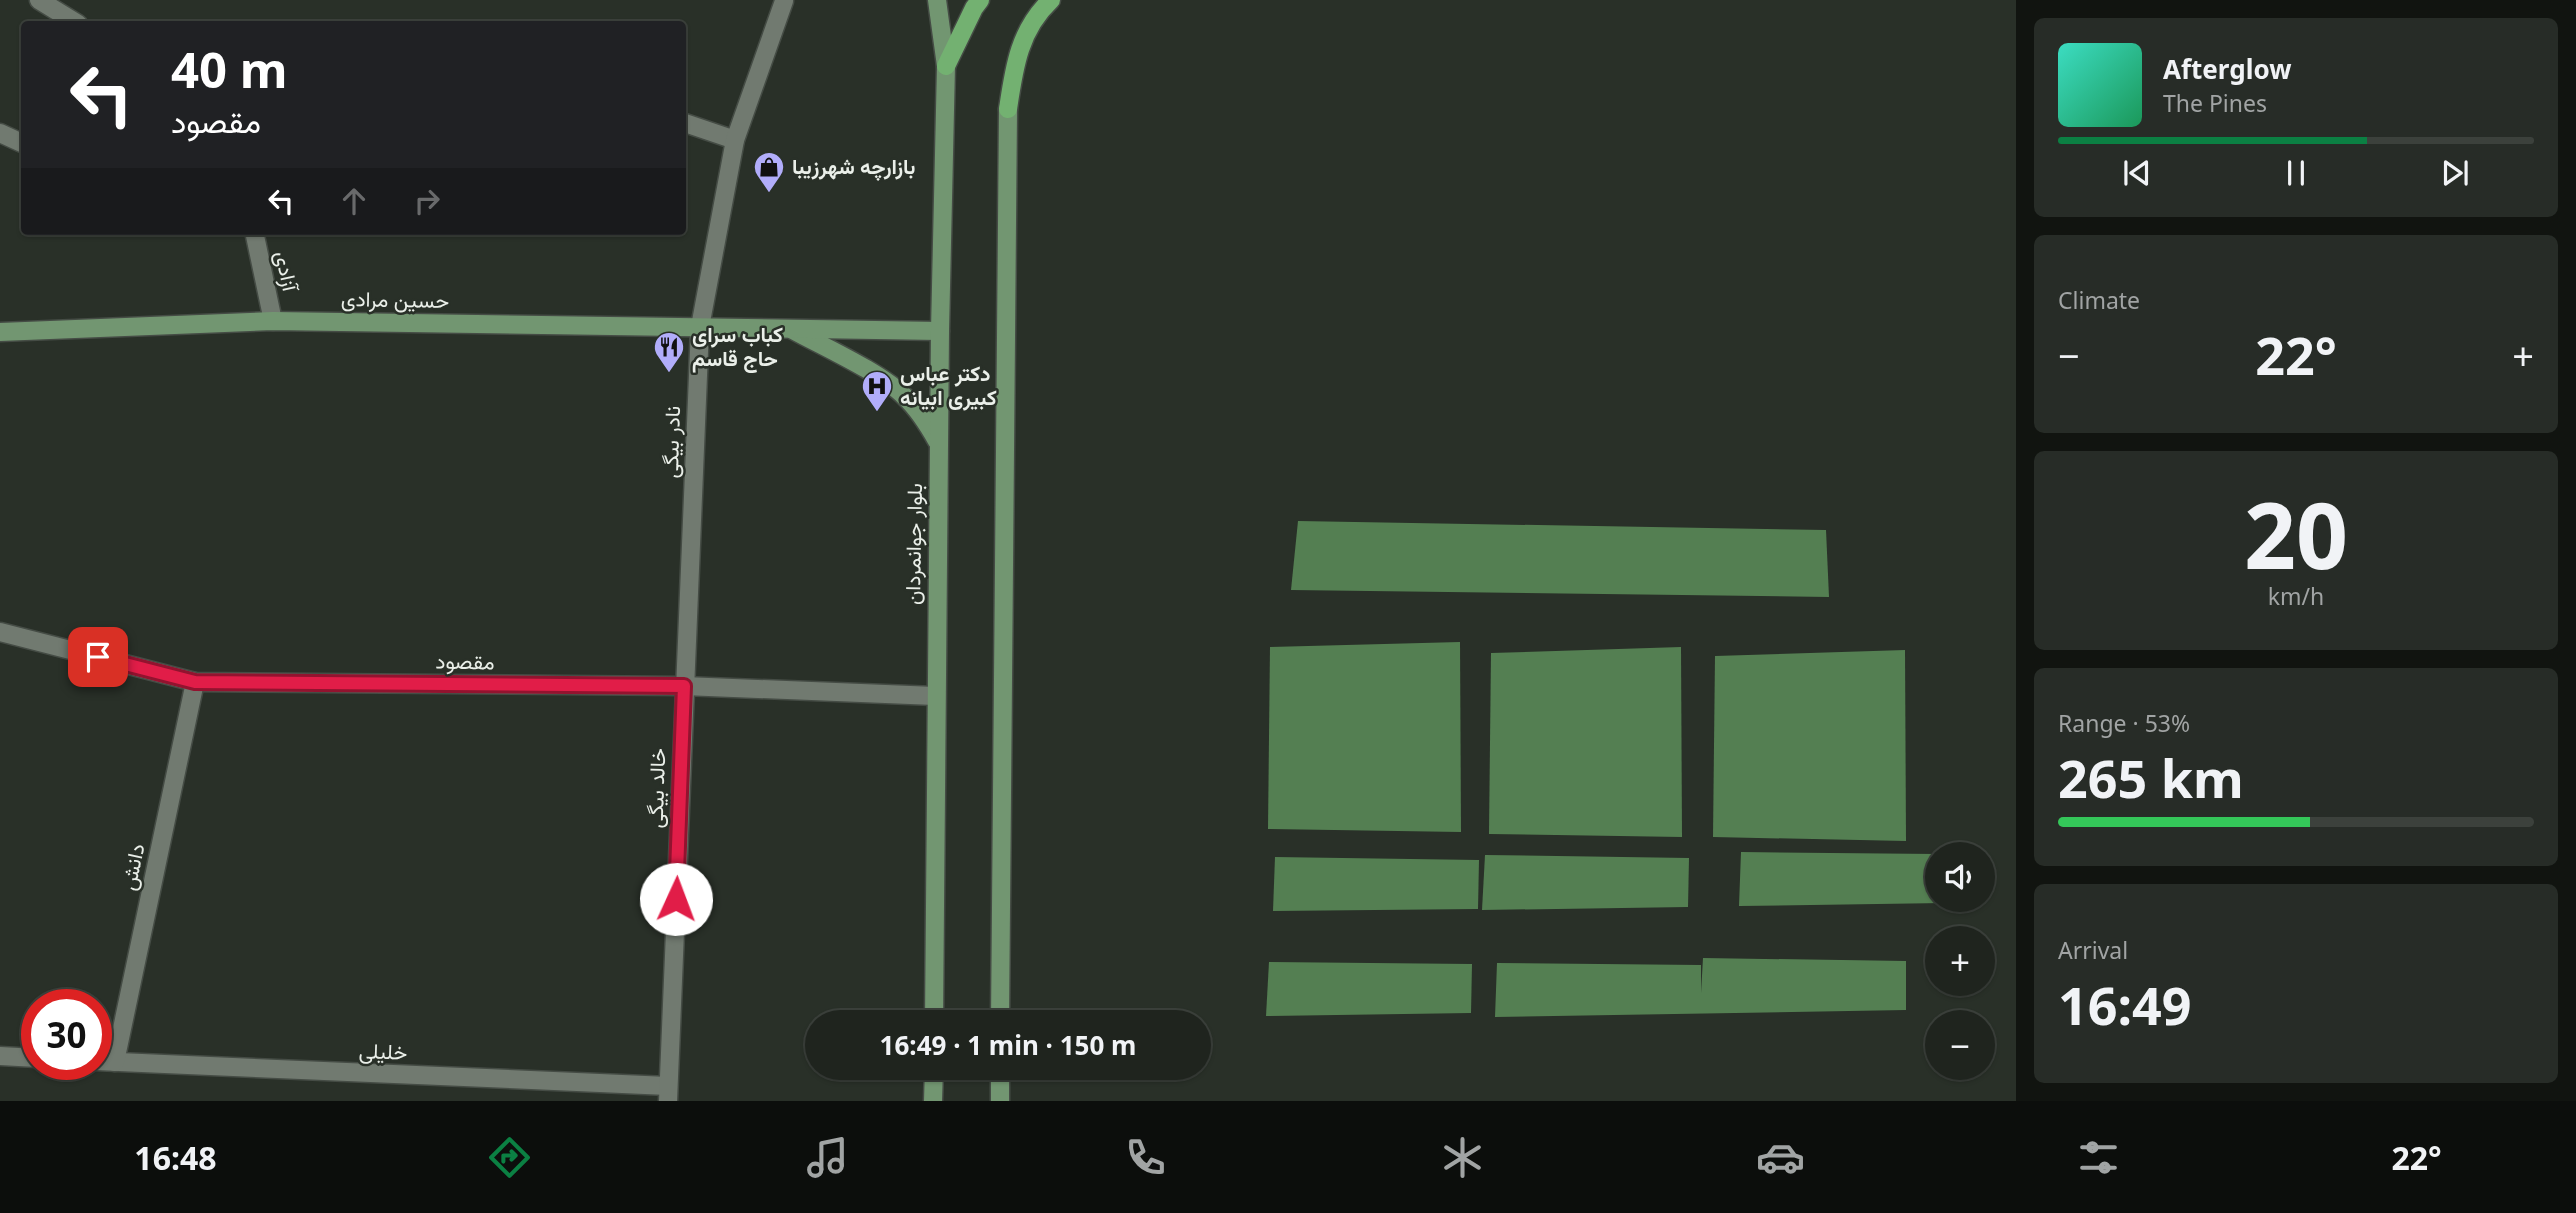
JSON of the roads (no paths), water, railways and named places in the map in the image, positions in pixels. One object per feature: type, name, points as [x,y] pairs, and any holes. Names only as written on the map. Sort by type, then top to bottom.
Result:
[{"type":"main road","name":"بلوار جوانمردان","points":[[934,1010],[938,443],[946,66],[937,0]]},
{"type":"main road","points":[[946,66],[980,0]]},
{"type":"main road","points":[[1000,1010],[1008,108],[1016,54],[1040,11],[1051,0]]},
{"type":"main road","name":"حسین مرادی","points":[[0,332],[273,321],[940,331]]},
{"type":"main road","name":"حسین مرادی","points":[[790,328],[903,394],[923,416],[938,443]]},
{"type":"main road","points":[[933,1101],[934,1080]]},
{"type":"main road","points":[[1000,1080],[1000,1101]]},
{"type":"street","points":[[39,0],[73,21]]},
{"type":"street","name":"نادر بیگی","points":[[684,686],[700,327],[735,140],[784,1]]},
{"type":"street","points":[[686,123],[735,140]]},
{"type":"street","points":[[0,133],[21,143]]},
{"type":"street","name":"آزادی","points":[[255,235],[273,321]]},
{"type":"street","name":"مقصود","points":[[0,632],[195,682],[684,686],[935,696]]},
{"type":"street","name":"دانش","points":[[112,1032],[195,682]]},
{"type":"street","name":"خالد بیگی","points":[[668,1093],[684,686]]},
{"type":"street","points":[[0,1056],[21,1057]]},
{"type":"street","name":"خلیلی","points":[[112,1062],[668,1093]]},
{"type":"place","name":"بازارچه شهرزیبا","points":[[769,194]]},
{"type":"place","name":"کباب سرای حاج قاسم","points":[[669,374]]},
{"type":"place","name":"دکتر عباس کبیری ابیانه","points":[[877,413]]}]
